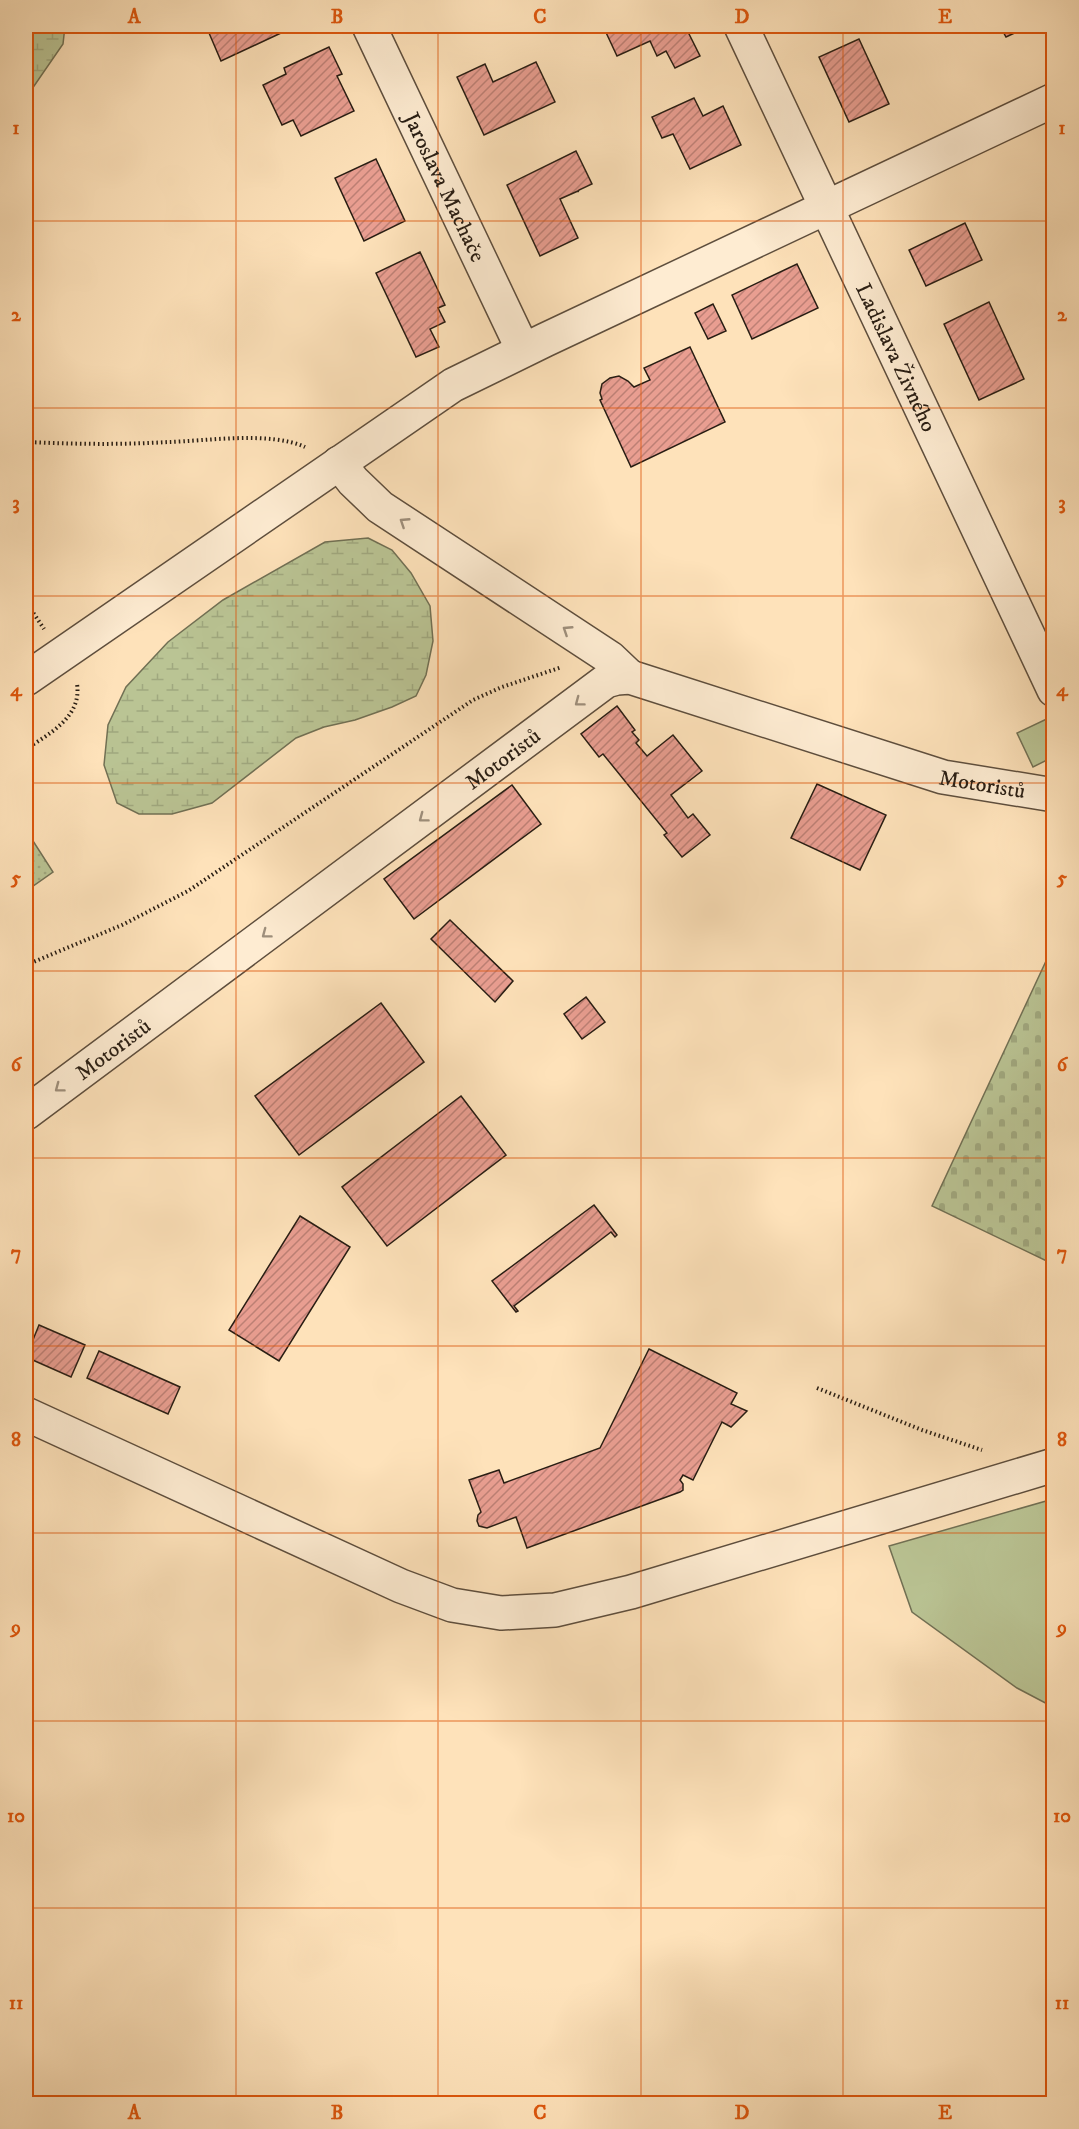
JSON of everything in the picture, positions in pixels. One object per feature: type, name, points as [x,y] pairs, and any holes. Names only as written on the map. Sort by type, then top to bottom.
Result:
[{"type":"street","name":"Jaroslava Machače","points":[[369,26],[523,350]]},
{"type":"street","name":"Ladislava Živného","points":[[741,26],[1053,690]]},
{"type":"street","points":[[26,679],[453,385],[1053,100]]},
{"type":"street","points":[[339,463],[353,481],[380,507],[610,657],[623,671]]},
{"type":"street","name":"Motoristů","points":[[26,1113],[606,681],[617,678],[623,671],[943,777],[1053,795]]},
{"type":"street","points":[[26,1414],[401,1586],[452,1605],[501,1613],[555,1610],[631,1592],[1053,1465]]},
{"type":"path","points":[[26,442],[83,445],[250,438],[295,442],[339,463]]},
{"type":"path","points":[[26,965],[122,925],[188,891],[473,700],[502,687],[558,668],[580,664],[623,671]]},
{"type":"path","points":[[817,1388],[922,1430],[981,1450],[992,1451]]},
{"type":"green space","points":[[26,26],[65,26],[63,44],[26,95]]},
{"type":"green space","points":[[368,538],[392,550],[411,573],[430,606],[433,641],[426,675],[416,696],[355,720],[324,727],[296,738],[212,803],[172,814],[139,814],[117,803],[104,765],[108,725],[126,687],[168,642],[223,600],[325,542]]},
{"type":"green space","points":[[1053,716],[1053,757],[1033,767],[1017,733]]},
{"type":"green space","points":[[26,830],[53,872],[26,891]]},
{"type":"green space","points":[[1053,946],[1053,1264],[932,1206]]},
{"type":"green space","points":[[1054,1499],[1053,1707],[1017,1688],[912,1612],[889,1546]]},
{"type":"building","points":[[226,26],[296,26],[221,61],[209,33]]},
{"type":"building","points":[[603,26],[685,26],[700,56],[675,68],[666,51],[657,56],[650,41],[617,56]]},
{"type":"building","points":[[1000,26],[1030,26],[1006,37]]},
{"type":"building","points":[[859,39],[889,104],[849,122],[819,57]]},
{"type":"building","points":[[329,47],[342,74],[337,76],[354,111],[301,136],[293,120],[282,125],[263,85],[286,74],[284,68]]},
{"type":"building","points":[[536,62],[555,102],[484,135],[457,77],[485,64],[493,82]]},
{"type":"building","points":[[694,98],[703,116],[723,106],[741,145],[690,169],[673,134],[662,138],[652,117]]},
{"type":"building","points":[[576,151],[592,184],[560,199],[578,238],[540,256],[507,185]]},
{"type":"building","points":[[376,159],[405,221],[364,241],[335,178]]},
{"type":"building","points":[[965,223],[982,260],[926,286],[909,250]]},
{"type":"building","points":[[420,252],[445,305],[438,308],[445,322],[430,329],[439,347],[416,357],[376,273]]},
{"type":"building","points":[[797,264],[818,308],[752,339],[732,295]]},
{"type":"building","points":[[989,302],[1024,379],[979,400],[944,324]]},
{"type":"building","points":[[713,304],[726,331],[708,339],[695,313]]},
{"type":"building","points":[[690,347],[725,422],[631,467],[600,400],[602,399],[600,393],[602,384],[610,378],[619,376],[634,387],[650,380],[644,368]]},
{"type":"building","points":[[617,706],[635,730],[632,732],[639,740],[636,743],[647,756],[673,735],[702,771],[671,795],[688,818],[693,814],[710,835],[682,857],[664,835],[667,833],[603,754],[599,757],[581,734]]},
{"type":"building","points":[[817,784],[886,815],[860,870],[791,838]]},
{"type":"building","points":[[512,785],[541,824],[414,919],[384,879]]},
{"type":"building","points":[[450,920],[513,981],[495,1002],[431,939]]},
{"type":"building","points":[[586,997],[605,1022],[582,1039],[564,1014]]},
{"type":"building","points":[[381,1003],[424,1062],[299,1155],[255,1096]]},
{"type":"building","points":[[461,1096],[506,1155],[387,1246],[342,1187]]},
{"type":"building","points":[[594,1205],[617,1235],[615,1237],[611,1232],[514,1306],[518,1311],[516,1312],[492,1281]]},
{"type":"building","points":[[300,1216],[350,1247],[279,1361],[229,1330]]},
{"type":"building","points":[[39,1325],[85,1345],[71,1377],[26,1357]]},
{"type":"building","points":[[649,1349],[737,1393],[731,1404],[747,1411],[731,1427],[722,1422],[693,1480],[683,1475],[680,1480],[683,1490],[680,1492],[527,1548],[516,1517],[487,1528],[479,1526],[477,1521],[481,1512],[469,1480],[499,1470],[504,1483],[600,1448]]},
{"type":"building","points":[[99,1351],[180,1387],[168,1414],[87,1378]]}]
